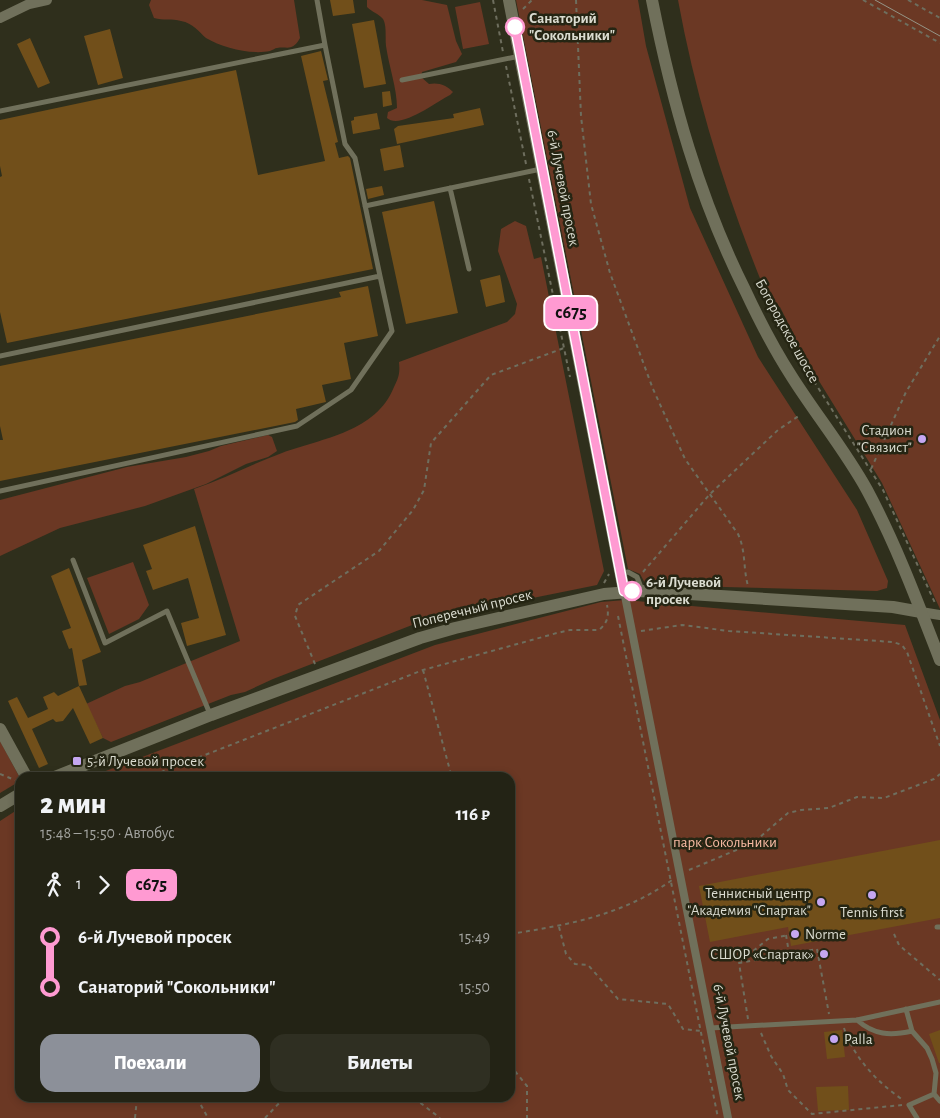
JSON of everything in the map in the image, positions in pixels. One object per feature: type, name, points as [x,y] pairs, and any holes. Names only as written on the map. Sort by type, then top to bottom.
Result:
[{"type":"street","points":[[0,18],[29,4],[48,0]]},
{"type":"street","name":"6-й Лучевой просек","points":[[509,0],[543,169],[615,573],[624,591],[728,1118]]},
{"type":"street","name":"Богородское шоссе","points":[[652,0],[674,99],[697,179],[733,264],[775,349],[867,490],[940,660]]},
{"type":"street","name":"Поперечный просек","points":[[67,772],[211,715],[420,638],[455,628],[624,591],[894,607],[921,612]]},
{"type":"street","points":[[921,612],[940,615]]},
{"type":"street","points":[[0,728],[24,772]]},
{"type":"street","points":[[0,806],[15,797]]},
{"type":"lane","points":[[0,490],[297,426],[351,390],[392,331],[355,158],[345,144],[317,0]]},
{"type":"lane","points":[[0,111],[325,45]]},
{"type":"lane","points":[[402,80],[521,56]]},
{"type":"lane","points":[[365,206],[543,169]]},
{"type":"lane","points":[[450,188],[469,269]]},
{"type":"lane","points":[[0,356],[380,276]]},
{"type":"lane","points":[[73,560],[105,643],[168,611],[211,715]]},
{"type":"lane","points":[[615,573],[628,572],[638,577],[642,591]]},
{"type":"lane","points":[[710,1028],[857,1020],[940,1002]]},
{"type":"lane","points":[[906,1009],[912,1031],[927,1048],[932,1059],[936,1073],[934,1094],[940,1101]]},
{"type":"lane","points":[[857,1020],[874,1032],[887,1035],[912,1031]]},
{"type":"lane","points":[[917,1118],[909,1105],[934,1094]]},
{"type":"path","points":[[493,0],[570,377]]},
{"type":"path","points":[[576,0],[581,116],[591,204],[610,272],[653,389],[685,459],[738,534],[744,548],[743,570],[749,589]]},
{"type":"path","points":[[863,0],[940,43]]},
{"type":"path","points":[[908,0],[940,18]]},
{"type":"path","points":[[871,469],[906,392],[940,336]]},
{"type":"path","points":[[316,665],[295,616],[298,605],[379,551],[413,510],[424,490],[430,443],[491,375],[564,348]]},
{"type":"path","points":[[643,571],[710,494],[778,430],[800,416]]},
{"type":"path","points":[[602,586],[615,573]]},
{"type":"path","points":[[161,772],[424,670],[570,630],[600,630],[606,624],[609,615],[606,601]]},
{"type":"path","points":[[618,616],[718,1118]]},
{"type":"path","points":[[632,632],[682,625],[729,631],[893,642],[902,645],[907,652],[940,746]]},
{"type":"path","points":[[424,670],[450,772]]},
{"type":"path","points":[[0,774],[15,780]]},
{"type":"path","points":[[680,874],[753,843],[788,813],[829,808],[858,797],[884,798],[934,779],[940,774]]},
{"type":"path","points":[[515,933],[558,927],[599,918],[638,901],[671,880]]},
{"type":"path","points":[[558,927],[566,954],[575,964],[588,965],[618,999],[668,1004],[683,1029],[701,1031]]},
{"type":"path","points":[[894,934],[900,945],[911,957],[940,980]]},
{"type":"path","points":[[739,963],[768,939],[788,935],[789,954]]},
{"type":"path","points":[[739,963],[817,949],[830,1021]]},
{"type":"path","points":[[739,963],[749,1025]]},
{"type":"path","points":[[841,1020],[850,1042],[866,1068],[889,1091],[909,1105]]},
{"type":"path","points":[[757,1024],[771,1056],[783,1074],[788,1090],[812,1114],[909,1105]]},
{"type":"path","points":[[515,1071],[527,1086],[528,1118]]},
{"type":"path","points":[[135,1118],[137,1102]]},
{"type":"path","points":[[199,1102],[208,1118]]},
{"type":"path","points":[[265,1118],[280,1102]]},
{"type":"path","points":[[419,1102],[440,1118]]},
{"type":"green space","points":[[151,0],[294,0],[300,38],[290,48],[276,48],[262,52],[237,50],[206,38],[185,22],[154,18],[149,5]]},
{"type":"green space","points":[[367,0],[422,0],[447,5],[456,41],[462,54],[456,62],[422,72],[421,77],[429,84],[445,86],[453,92],[450,95],[409,118],[393,121],[387,118],[388,112],[397,108],[396,93],[386,46],[385,25],[381,17],[367,7]]},
{"type":"green space","points":[[516,0],[638,0],[646,46],[690,208],[758,357],[857,510],[888,581],[887,588],[877,591],[646,585],[640,574],[628,569]]},
{"type":"green space","points":[[678,0],[940,0],[940,609],[882,483],[790,334],[790,327],[780,307],[771,305],[742,231],[716,155],[695,78]]},
{"type":"green space","points":[[480,2],[489,44],[463,49],[455,7]]},
{"type":"green space","points":[[515,221],[526,226],[534,259],[541,257],[604,571],[597,585],[425,620],[273,679],[245,692],[231,695],[111,742],[103,738],[86,704],[125,686],[140,682],[240,641],[194,489],[282,453],[331,437],[361,424],[375,414],[386,402],[398,378],[399,362],[507,322],[515,314],[517,304],[498,251],[501,229]]},
{"type":"green space","points":[[268,435],[272,437],[277,451],[268,457],[246,464],[206,484],[145,506],[60,528],[0,556],[0,500],[127,467],[186,457],[221,446]]},
{"type":"green space","points":[[133,562],[149,605],[139,619],[109,634],[87,578]]},
{"type":"green space","name":"парк Сокольники","points":[[625,600],[905,625],[940,720],[940,1118],[0,1118],[0,821],[15,811],[15,1102],[515,1102],[515,772],[103,772],[435,645],[601,602]]},
{"type":"green space","points":[[0,741],[17,772],[15,772],[15,784],[0,793]]},
{"type":"building","points":[[330,0],[353,0],[355,13],[333,16]]},
{"type":"building","points":[[374,20],[386,84],[364,88],[352,24]]},
{"type":"building","points":[[110,29],[123,78],[98,85],[84,36]]},
{"type":"building","points":[[30,38],[50,83],[38,88],[17,44]]},
{"type":"building","points":[[321,51],[328,80],[323,81],[338,142],[335,143],[339,158],[348,156],[350,158],[373,269],[7,343],[0,312],[0,177],[2,176],[0,166],[0,120],[236,70],[258,175],[325,161],[301,56]]},
{"type":"building","points":[[390,91],[392,105],[383,107],[382,92]]},
{"type":"building","points":[[480,108],[484,125],[397,144],[394,129],[398,126],[454,118],[453,114]]},
{"type":"building","points":[[377,113],[380,129],[353,134],[351,121],[354,120],[354,117]]},
{"type":"building","points":[[400,145],[404,167],[384,171],[380,149]]},
{"type":"building","points":[[382,186],[384,195],[368,199],[366,189]]},
{"type":"building","points":[[434,201],[458,313],[406,324],[382,212]]},
{"type":"building","points":[[500,275],[505,302],[486,307],[480,280]]},
{"type":"building","points":[[368,286],[378,336],[344,343],[351,379],[322,385],[326,402],[296,409],[298,420],[295,422],[0,481],[0,440],[3,440],[0,426],[0,366],[341,297],[339,292]]},
{"type":"building","points":[[195,526],[226,635],[187,646],[181,623],[199,618],[188,578],[153,590],[146,571],[152,569],[143,545]]},
{"type":"building","points":[[69,568],[101,652],[82,660],[87,685],[79,686],[72,648],[69,649],[62,631],[71,628],[51,576]]},
{"type":"building","points":[[79,686],[103,738],[90,744],[73,708],[63,721],[56,722],[53,719],[32,729],[48,764],[39,768],[8,701],[17,697],[28,718],[48,709],[43,697],[54,692],[58,696]]},
{"type":"building","name":"Теннисный центр \"Академия \"Спартак\"","points":[[940,840],[940,918],[791,946],[788,927],[710,942],[699,886]]},
{"type":"building","points":[[842,1030],[845,1057],[827,1059],[824,1032]]},
{"type":"building","points":[[940,1030],[940,1063],[939,1063],[929,1034]]},
{"type":"building","points":[[848,1086],[849,1110],[818,1111],[816,1087]]},
{"type":"tram line","points":[[875,0],[940,36]]},
{"type":"bus line","name":"с675","points":[[515,27],[624,591],[632,591]]},
{"type":"place","name":"Санаторий \"Сокольники\"","points":[[515,27]]},
{"type":"place","name":"Стадион \"Связист\"","points":[[922,439]]},
{"type":"place","name":"6-й Лучевой просек","points":[[632,591]]},
{"type":"place","name":"5-й Лучевой просек","points":[[77,761]]},
{"type":"place","name":"Tennis first","points":[[872,895]]},
{"type":"place","name":"Теннисный центр \"Академия \"Спартак\"","points":[[821,902]]},
{"type":"place","name":"Norme","points":[[795,934]]},
{"type":"place","name":"СШОР «Спартак»","points":[[824,954]]},
{"type":"place","name":"Palla","points":[[834,1039]]}]
